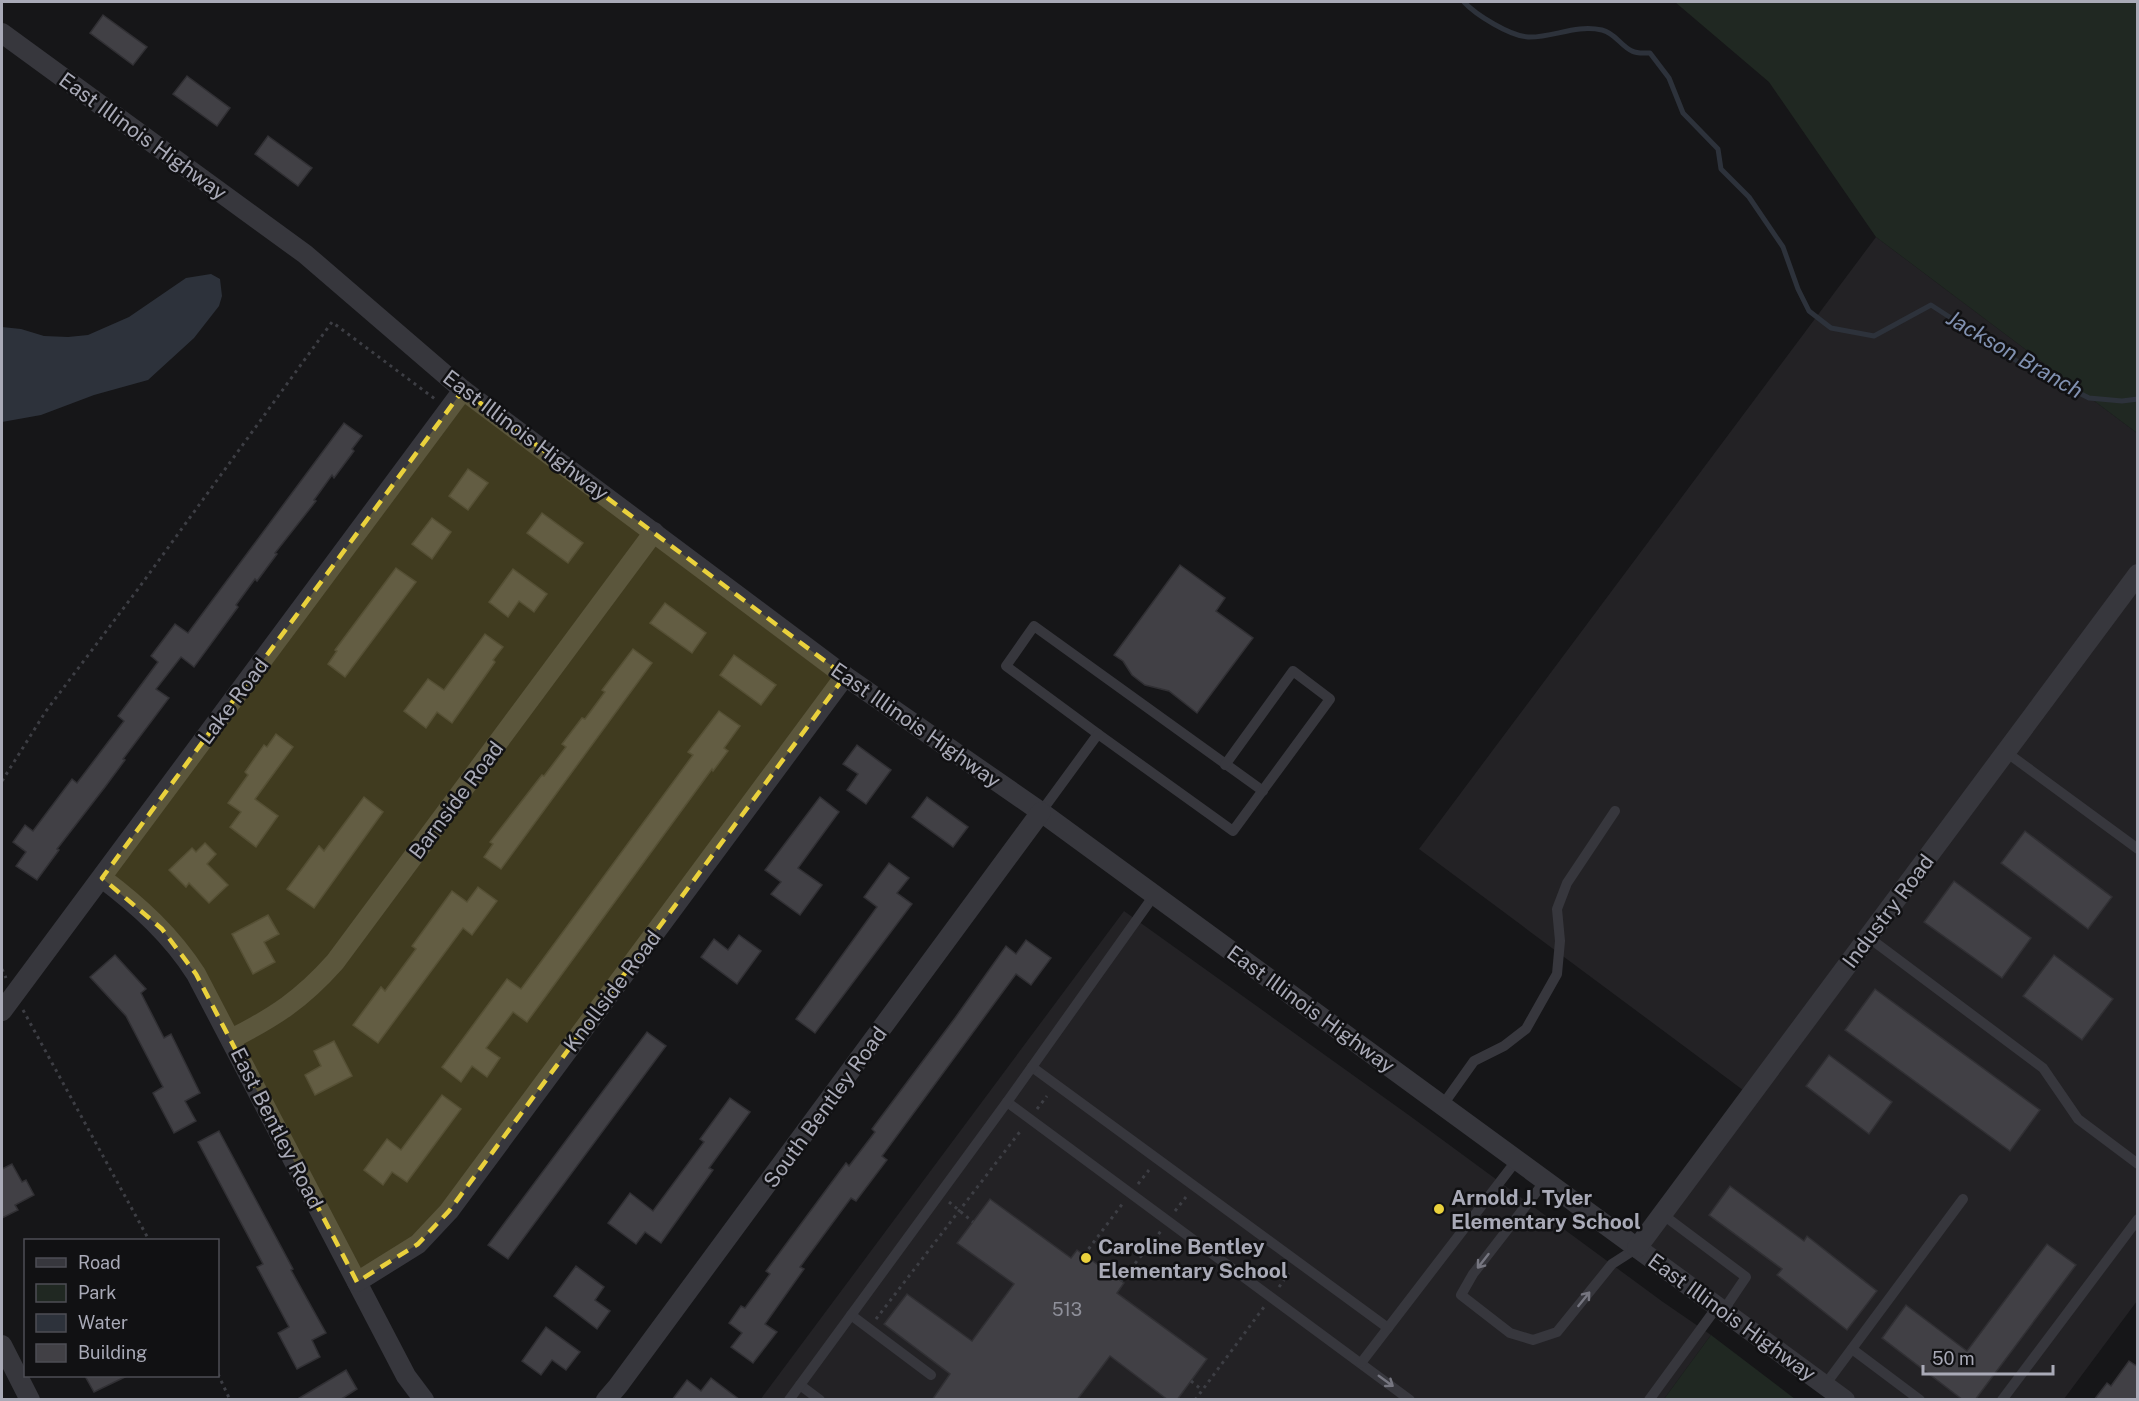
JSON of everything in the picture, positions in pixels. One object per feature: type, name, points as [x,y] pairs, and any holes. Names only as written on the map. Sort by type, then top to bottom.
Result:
[{"type":"street","name":"East Illinois Highway","points":[[2,33],[305,254],[464,390],[845,676],[1155,894],[1516,1161],[1845,1400]]},
{"type":"street","name":"Lake Road","points":[[2,1011],[464,390]]},
{"type":"street","name":"Barnside Road","points":[[231,1039],[289,1006],[335,962],[654,532]]},
{"type":"street","name":"Industry Road","points":[[1637,1248],[2138,574]]},
{"type":"street","name":"Knollside Road","points":[[357,1282],[418,1244],[449,1211],[845,676]]},
{"type":"street","name":"South Bentley Road","points":[[606,1400],[1041,812]]},
{"type":"street","name":"East Bentley Road","points":[[102,878],[144,911],[181,952],[196,974],[410,1383],[424,1400]]},
{"type":"street","points":[[2,1345],[30,1400]]},
{"type":"lane","points":[[1225,765],[1293,671],[1330,699],[1263,791],[1233,831],[1006,666],[1035,626],[1225,765],[1263,791]]},
{"type":"lane","points":[[1041,812],[1098,734]]},
{"type":"lane","points":[[2006,752],[2138,849]]},
{"type":"lane","points":[[1442,1106],[1473,1061],[1504,1046],[1526,1029],[1557,974],[1560,941],[1557,909],[1567,883],[1615,811]]},
{"type":"lane","points":[[789,1400],[1007,1102],[1155,894]]},
{"type":"lane","points":[[1868,937],[2043,1068],[2078,1119],[2138,1164]]},
{"type":"lane","points":[[1032,1067],[1388,1328]]},
{"type":"lane","points":[[1007,1102],[1410,1400]]},
{"type":"lane","points":[[1362,1363],[1516,1161]]},
{"type":"lane","points":[[1545,1181],[1461,1294],[1510,1333],[1533,1340],[1557,1332],[1612,1264],[1637,1248]]},
{"type":"lane","points":[[1825,1385],[1963,1199]]},
{"type":"lane","points":[[1648,1400],[1746,1277],[1662,1214]]},
{"type":"lane","points":[[2002,1400],[2138,1218]]},
{"type":"lane","points":[[851,1315],[931,1376]]},
{"type":"lane","points":[[1851,1349],[1920,1400]]},
{"type":"lane","points":[[800,1385],[820,1400]]},
{"type":"path","points":[[2,782],[46,711],[333,322],[449,410]]},
{"type":"path","points":[[2,969],[148,1239]]},
{"type":"path","points":[[870,1328],[1055,1084]]},
{"type":"path","points":[[1084,1255],[1157,1159]]},
{"type":"path","points":[[1121,1281],[1194,1186]]},
{"type":"path","points":[[939,1195],[973,1222]]},
{"type":"path","points":[[1196,1400],[1298,1262]]},
{"type":"path","points":[[219,1376],[230,1400]]},
{"type":"path","points":[[1191,1381],[1202,1390]]},
{"type":"highlighted area","points":[[463,390],[845,676],[449,1211],[418,1244],[357,1282],[196,974],[162,929],[102,878]]},
{"type":"shaded area","points":[[1876,237],[2137,433],[2137,1301],[2064,1399],[1853,1399],[1646,1245],[1755,1099],[1419,849]]},
{"type":"shaded area","name":"Caroline Bentley Elementary School","points":[[1124,911],[1711,1335],[1664,1399],[760,1400]]},
{"type":"green space","points":[[1675,2],[2137,2],[2137,433],[1876,237],[1769,82]]},
{"type":"green space","points":[[1711,1335],[1795,1399],[1664,1399]]},
{"type":"water","points":[[211,274],[220,279],[222,296],[219,306],[194,338],[148,380],[94,395],[41,415],[2,422],[2,327],[21,329],[44,336],[88,335],[129,317],[186,278]]},
{"type":"building","points":[[103,15],[147,47],[133,65],[90,33]]},
{"type":"building","points":[[187,76],[230,108],[217,126],[173,94]]},
{"type":"building","points":[[268,136],[312,168],[298,186],[255,154]]},
{"type":"building","points":[[344,423],[362,436],[352,449],[354,451],[334,478],[332,475],[314,500],[316,501],[275,553],[277,554],[257,581],[255,579],[236,605],[238,607],[194,667],[181,657],[156,689],[169,698],[57,849],[59,850],[37,880],[16,866],[26,852],[13,842],[25,825],[33,831],[72,779],[77,783],[124,721],[118,716],[158,662],[151,656],[175,624],[188,633]]},
{"type":"building","points":[[468,469],[488,483],[468,510],[449,496]]},
{"type":"building","points":[[542,513],[583,543],[568,563],[527,533]]},
{"type":"building","points":[[432,518],[451,532],[432,559],[412,544]]},
{"type":"building","points":[[1180,565],[1225,598],[1216,611],[1253,638],[1197,713],[1169,691],[1145,685],[1132,675],[1123,661],[1114,655]]},
{"type":"building","points":[[396,568],[416,582],[345,677],[328,664],[337,651],[335,650]]},
{"type":"building","points":[[513,569],[547,594],[534,612],[519,601],[508,617],[489,602]]},
{"type":"building","points":[[665,603],[706,633],[692,653],[650,623]]},
{"type":"building","points":[[485,634],[503,647],[452,723],[437,712],[426,728],[404,711],[428,679],[444,690]]},
{"type":"building","points":[[633,649],[652,663],[501,869],[484,857],[493,844],[490,842],[566,747],[562,744],[582,718],[585,719],[605,692],[602,690]]},
{"type":"building","points":[[734,655],[776,685],[761,705],[720,675]]},
{"type":"building","points":[[719,711],[740,726],[724,748],[728,751],[713,771],[712,769],[527,1022],[513,1012],[486,1048],[500,1058],[487,1077],[472,1066],[461,1082],[442,1067],[507,979],[521,989],[693,755],[688,752]]},
{"type":"building","points":[[276,734],[293,747],[255,799],[278,816],[256,847],[230,827],[241,812],[228,803],[248,775],[245,772],[264,745],[267,747]]},
{"type":"building","points":[[857,745],[891,770],[866,804],[847,790],[858,774],[843,764]]},
{"type":"building","points":[[364,797],[383,812],[314,908],[287,889],[319,846],[324,851]]},
{"type":"building","points":[[820,797],[839,812],[798,868],[822,885],[800,915],[771,894],[781,882],[765,870]]},
{"type":"building","points":[[927,797],[968,827],[953,847],[912,817]]},
{"type":"building","points":[[2025,831],[2112,897],[2088,929],[2001,863]]},
{"type":"building","points":[[205,843],[216,854],[207,864],[228,885],[209,903],[189,883],[186,887],[169,870],[192,848],[196,852]]},
{"type":"building","points":[[889,863],[909,878],[897,893],[912,904],[815,1033],[796,1019],[877,907],[864,897]]},
{"type":"building","points":[[1954,881],[2031,938],[2002,978],[1924,922]]},
{"type":"building","points":[[478,887],[497,901],[472,935],[463,928],[378,1043],[353,1025],[381,987],[385,991],[416,949],[412,946],[452,891],[467,902]]},
{"type":"building","points":[[268,915],[279,934],[264,942],[275,962],[253,974],[232,934]]},
{"type":"building","points":[[739,935],[761,951],[737,984],[701,957],[714,939],[728,950]]},
{"type":"building","points":[[1026,940],[1051,958],[1031,985],[1016,974],[882,1156],[887,1160],[856,1201],[851,1198],[800,1267],[804,1269],[765,1324],[777,1332],[753,1363],[731,1347],[742,1333],[729,1323],[741,1306],[745,1308],[770,1274],[766,1271],[846,1163],[849,1166],[875,1132],[872,1129],[1006,946],[1016,954]]},
{"type":"building","points":[[115,955],[146,989],[141,993],[164,1038],[171,1034],[200,1093],[185,1101],[196,1121],[174,1133],[153,1093],[163,1087],[126,1016],[90,977]]},
{"type":"building","points":[[2054,955],[2113,999],[2082,1040],[2023,996]]},
{"type":"building","points":[[1875,989],[2040,1110],[2010,1151],[1845,1030]]},
{"type":"building","points":[[647,1032],[666,1046],[508,1259],[488,1245]]},
{"type":"building","points":[[334,1041],[352,1076],[315,1095],[305,1075],[321,1066],[314,1051]]},
{"type":"building","points":[[1829,1055],[1892,1102],[1869,1134],[1806,1086]]},
{"type":"building","points":[[442,1095],[461,1109],[407,1182],[392,1172],[383,1185],[364,1170],[387,1139],[401,1150]]},
{"type":"building","points":[[730,1098],[750,1112],[709,1168],[713,1170],[661,1243],[645,1232],[636,1244],[608,1223],[630,1193],[653,1211],[704,1142],[700,1139]]},
{"type":"building","points":[[219,1131],[326,1333],[312,1340],[320,1357],[297,1369],[278,1333],[289,1327],[257,1267],[263,1264],[198,1142]]},
{"type":"building","points":[[12,1164],[22,1182],[26,1180],[34,1195],[15,1205],[18,1210],[2,1218],[2,1169]]},
{"type":"building","points":[[1730,1186],[1804,1241],[1807,1236],[1877,1291],[1847,1330],[1777,1275],[1782,1269],[1709,1215]]},
{"type":"building","name":"Caroline Bentley Elementary School","points":[[990,1199],[1071,1258],[1077,1250],[1124,1283],[1117,1293],[1207,1359],[1177,1400],[1168,1400],[1110,1356],[1077,1400],[932,1400],[950,1374],[884,1324],[907,1294],[972,1341],[1014,1284],[957,1243]]},
{"type":"building","points":[[2047,1244],[2076,1265],[1975,1400],[1963,1400],[1882,1338],[1906,1305],[1967,1351]]},
{"type":"building","points":[[576,1266],[604,1287],[595,1300],[610,1311],[597,1329],[554,1296]]},
{"type":"building","points":[[546,1327],[580,1352],[566,1370],[552,1360],[541,1375],[522,1361]]},
{"type":"building","points":[[2129,1361],[2138,1367],[2138,1400],[2094,1400],[2107,1383],[2111,1386]]},
{"type":"building","points":[[346,1370],[357,1389],[340,1400],[296,1400]]},
{"type":"building","points":[[86,1377],[125,1377],[94,1392]]},
{"type":"building","points":[[711,1378],[740,1400],[672,1400],[687,1380],[701,1391]]},
{"type":"waterway","name":"Jackson Branch","points":[[1464,2],[1494,24],[1521,36],[1537,37],[1583,29],[1602,30],[1634,52],[1650,53],[1669,78],[1683,113],[1718,149],[1721,169],[1749,197],[1783,247],[1798,289],[1809,311],[1831,328],[1874,336],[1931,305],[2020,363],[2089,398],[2122,401],[2138,399]]},
{"type":"place","name":"Arnold J. Tyler Elementary School","points":[[1439,1209]]},
{"type":"place","name":"Caroline Bentley Elementary School","points":[[1086,1258]]}]
